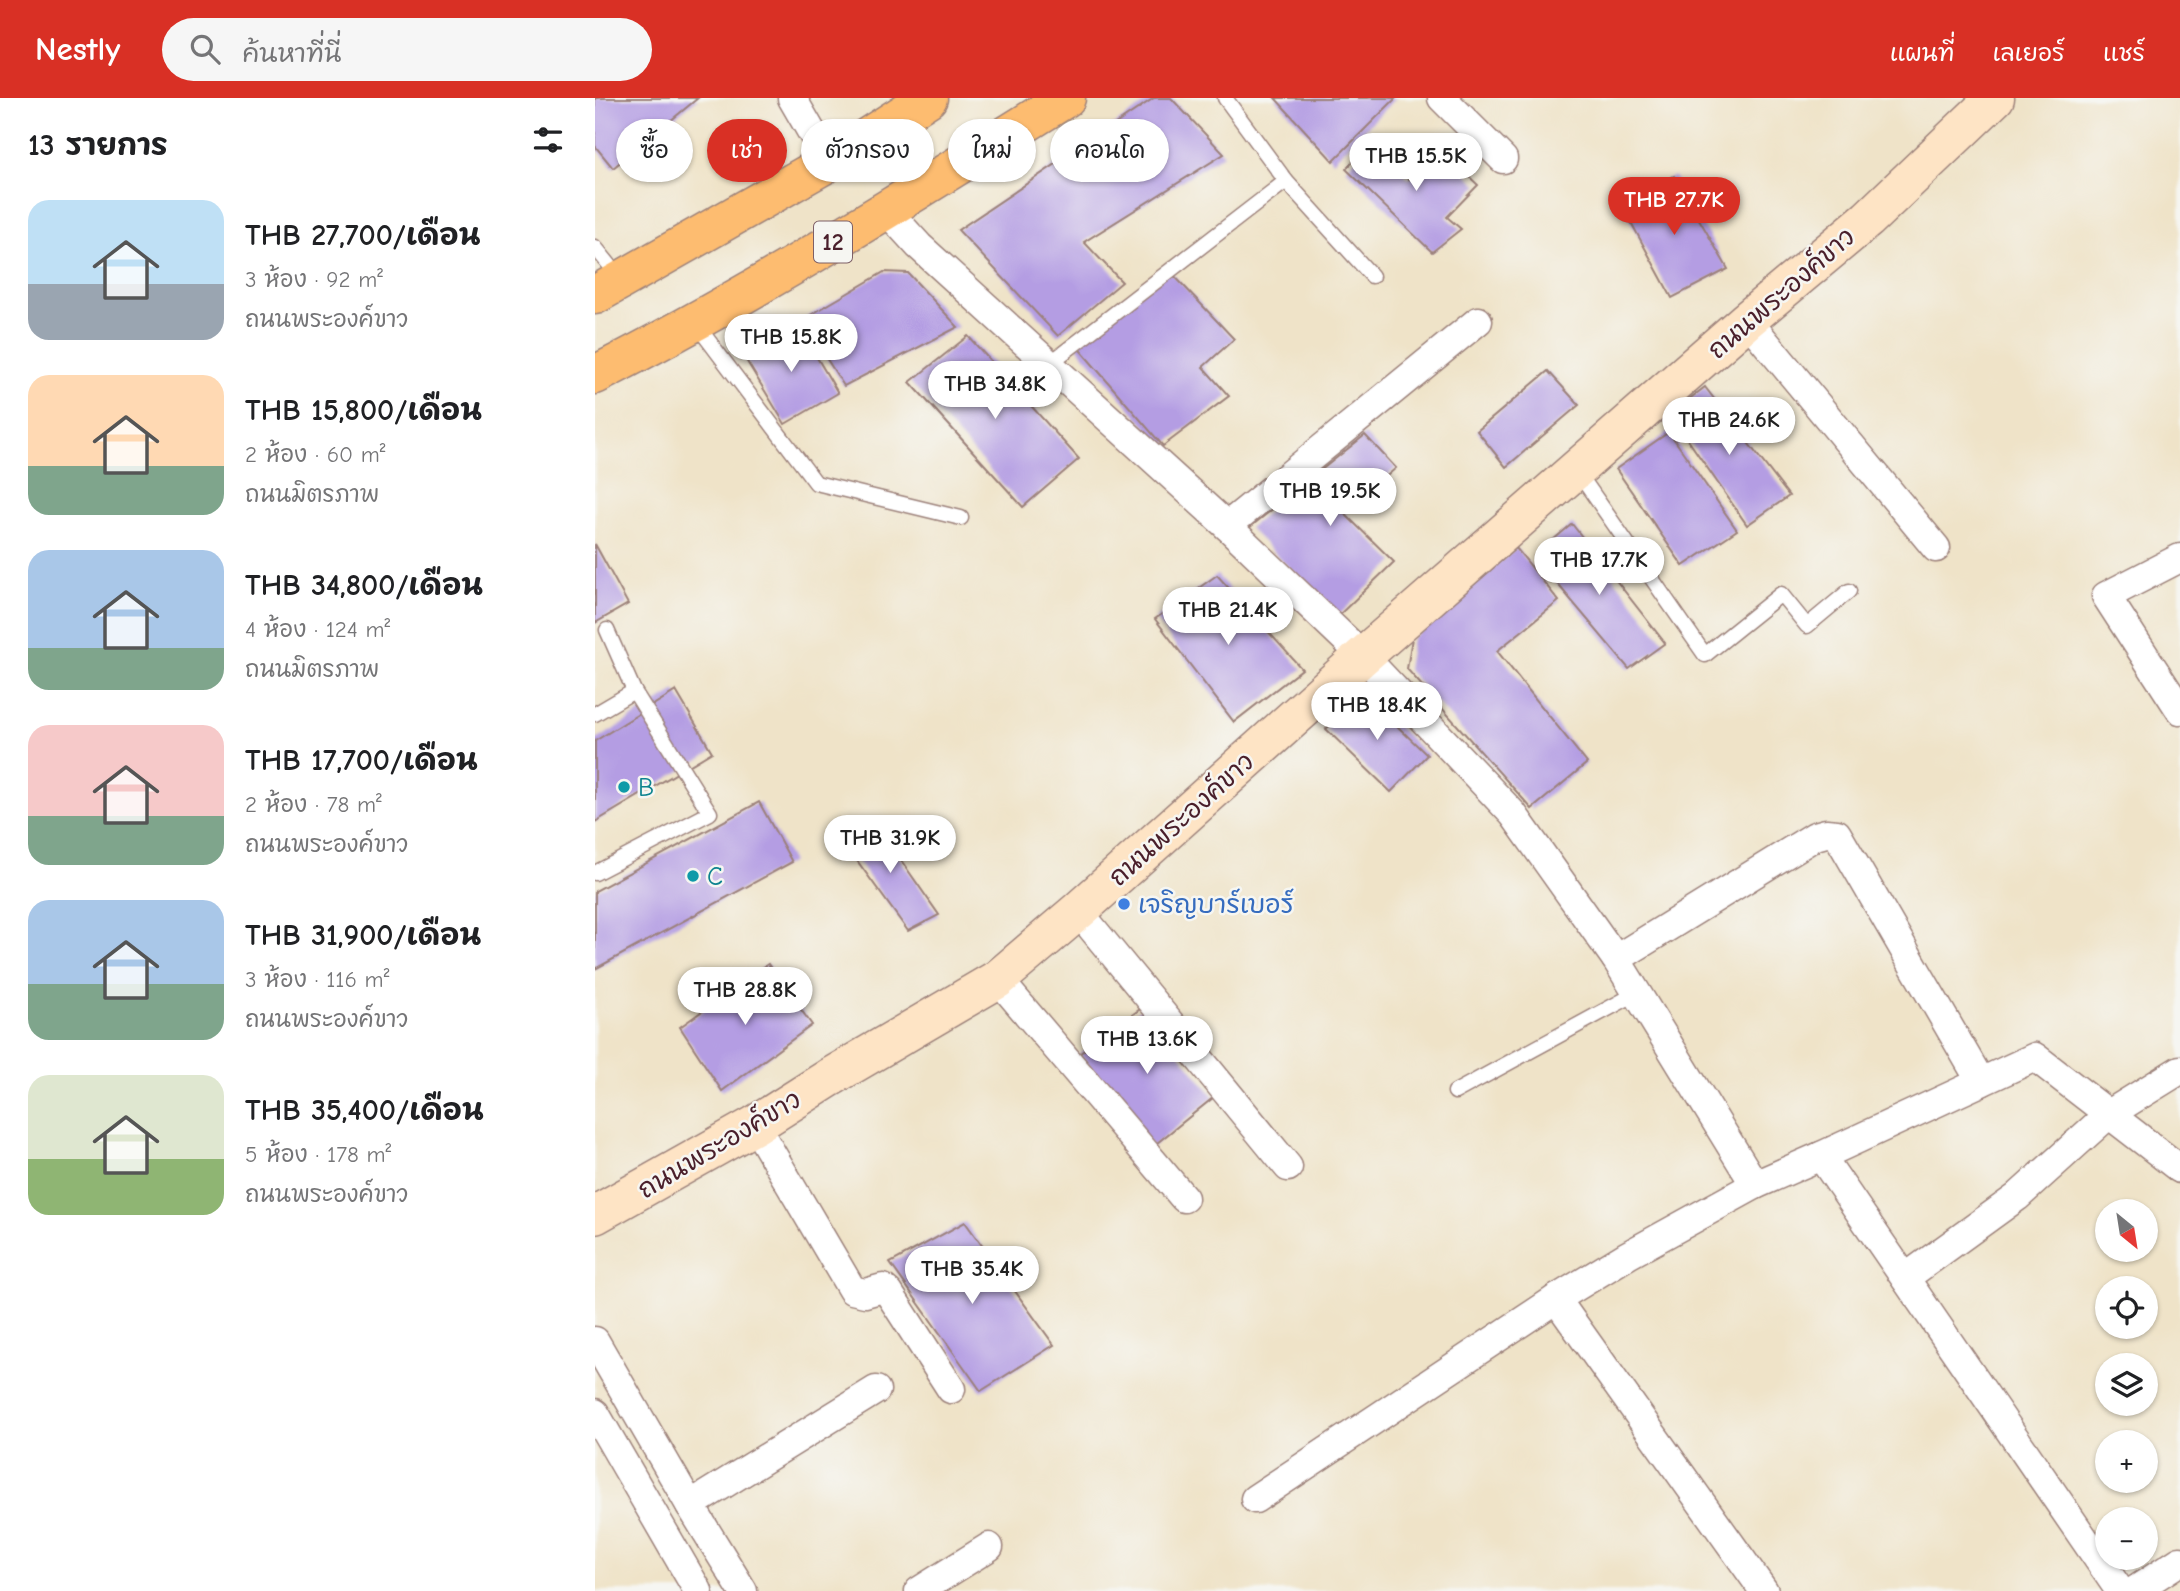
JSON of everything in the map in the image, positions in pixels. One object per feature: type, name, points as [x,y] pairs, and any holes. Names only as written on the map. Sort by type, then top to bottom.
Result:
[{"type":"main road","points":[[896,119],[928,98]]},
{"type":"main road","name":"12","points":[[595,375],[694,322],[887,211],[1066,98]]},
{"type":"main road","points":[[609,288],[801,178]]},
{"type":"street","points":[[792,98],[804,119]]},
{"type":"street","points":[[1441,98],[1503,159]]},
{"type":"street","name":"ถนนพระองค์ขาว","points":[[595,1215],[755,1125],[829,1078],[998,979],[1747,320],[1868,219],[1995,98]]},
{"type":"street","points":[[887,211],[919,246],[1227,526],[1363,656],[1513,814],[1616,959],[1755,1185]]},
{"type":"street","points":[[1747,320],[1936,548]]},
{"type":"street","points":[[1227,526],[1478,321]]},
{"type":"street","points":[[2180,558],[2106,596],[2180,710]]},
{"type":"street","points":[[1616,959],[1815,836],[1837,834],[1981,1082]]},
{"type":"street","points":[[1078,911],[1288,1167]]},
{"type":"street","points":[[998,979],[1184,1198]]},
{"type":"street","points":[[1255,1499],[1556,1299],[1628,1255],[1755,1185],[2035,1057],[2180,1169]]},
{"type":"street","points":[[1905,1278],[2017,1197],[2109,1114],[2180,1070]]},
{"type":"street","points":[[755,1125],[852,1290],[865,1293],[883,1289],[889,1293],[951,1389]]},
{"type":"street","points":[[1821,1156],[2120,1591]]},
{"type":"street","points":[[1556,1299],[1764,1591]]},
{"type":"street","points":[[595,1341],[690,1506],[743,1591]]},
{"type":"street","points":[[690,1506],[876,1390]]},
{"type":"street","points":[[595,1413],[698,1591]]},
{"type":"street","points":[[919,1591],[989,1547]]},
{"type":"street","points":[[2134,1591],[2180,1561]]},
{"type":"lane","points":[[1225,98],[1286,181],[1372,276]]},
{"type":"lane","points":[[1049,364],[1286,181]]},
{"type":"lane","points":[[595,247],[609,288]]},
{"type":"lane","points":[[694,322],[816,483],[961,518]]},
{"type":"lane","points":[[1576,470],[1705,654],[1781,594],[1807,626],[1849,591]]},
{"type":"lane","points":[[595,873],[710,813],[634,691],[607,630]]},
{"type":"lane","points":[[595,715],[634,691]]},
{"type":"lane","points":[[1455,1092],[1637,993]]},
{"type":"building","points":[[595,98],[698,98],[672,119],[616,119],[616,166],[613,168],[595,146]]},
{"type":"building","points":[[1154,98],[1171,98],[1224,154],[1084,242],[1122,282],[1058,336],[958,230],[1029,182],[1036,182],[1036,177],[1050,168],[1050,182],[1169,182],[1169,119],[1123,119]]},
{"type":"building","points":[[1275,98],[1396,98],[1333,161]]},
{"type":"building","points":[[1373,141],[1409,179],[1441,150],[1478,185],[1447,217],[1461,229],[1432,252],[1346,169]]},
{"type":"building","points":[[1674,176],[1728,269],[1672,298],[1620,202]]},
{"type":"building","points":[[1166,267],[1234,339],[1203,367],[1229,396],[1163,446],[1075,344]]},
{"type":"building","points":[[884,272],[908,273],[958,327],[844,386],[802,320]]},
{"type":"building","points":[[797,324],[838,393],[785,424],[743,355]]},
{"type":"building","points":[[968,336],[1079,459],[1023,507],[910,382]]},
{"type":"building","points":[[1548,371],[1579,405],[1506,467],[1477,431]]},
{"type":"building","points":[[1705,387],[1789,496],[1747,525],[1670,414]]},
{"type":"building","points":[[1669,432],[1737,530],[1683,566],[1616,469]]},
{"type":"building","points":[[1365,435],[1396,468],[1344,513],[1394,562],[1338,616],[1249,528]]},
{"type":"building","points":[[1572,524],[1665,643],[1629,669],[1534,556]]},
{"type":"building","points":[[595,544],[628,604],[595,623]]},
{"type":"building","points":[[1516,548],[1559,601],[1497,651],[1587,763],[1532,809],[1407,669],[1412,638]]},
{"type":"building","points":[[1217,575],[1302,669],[1234,722],[1155,619]]},
{"type":"building","name":"B","points":[[676,691],[712,752],[595,822],[595,741]]},
{"type":"building","points":[[1362,692],[1427,755],[1391,792],[1326,729]]},
{"type":"building","name":"C","points":[[759,802],[792,862],[595,969],[595,891]]},
{"type":"building","points":[[873,820],[939,915],[908,931],[840,837]]},
{"type":"building","points":[[768,964],[812,1025],[722,1091],[680,1027]]},
{"type":"building","points":[[1143,1007],[1214,1097],[1152,1147],[1079,1054]]},
{"type":"building","points":[[965,1222],[1054,1345],[981,1391],[890,1263]]},
{"type":"place","name":"B","points":[[624,787]]},
{"type":"place","name":"C","points":[[693,876]]},
{"type":"place","name":"เจริญบาร์เบอร์","points":[[1124,904]]}]
